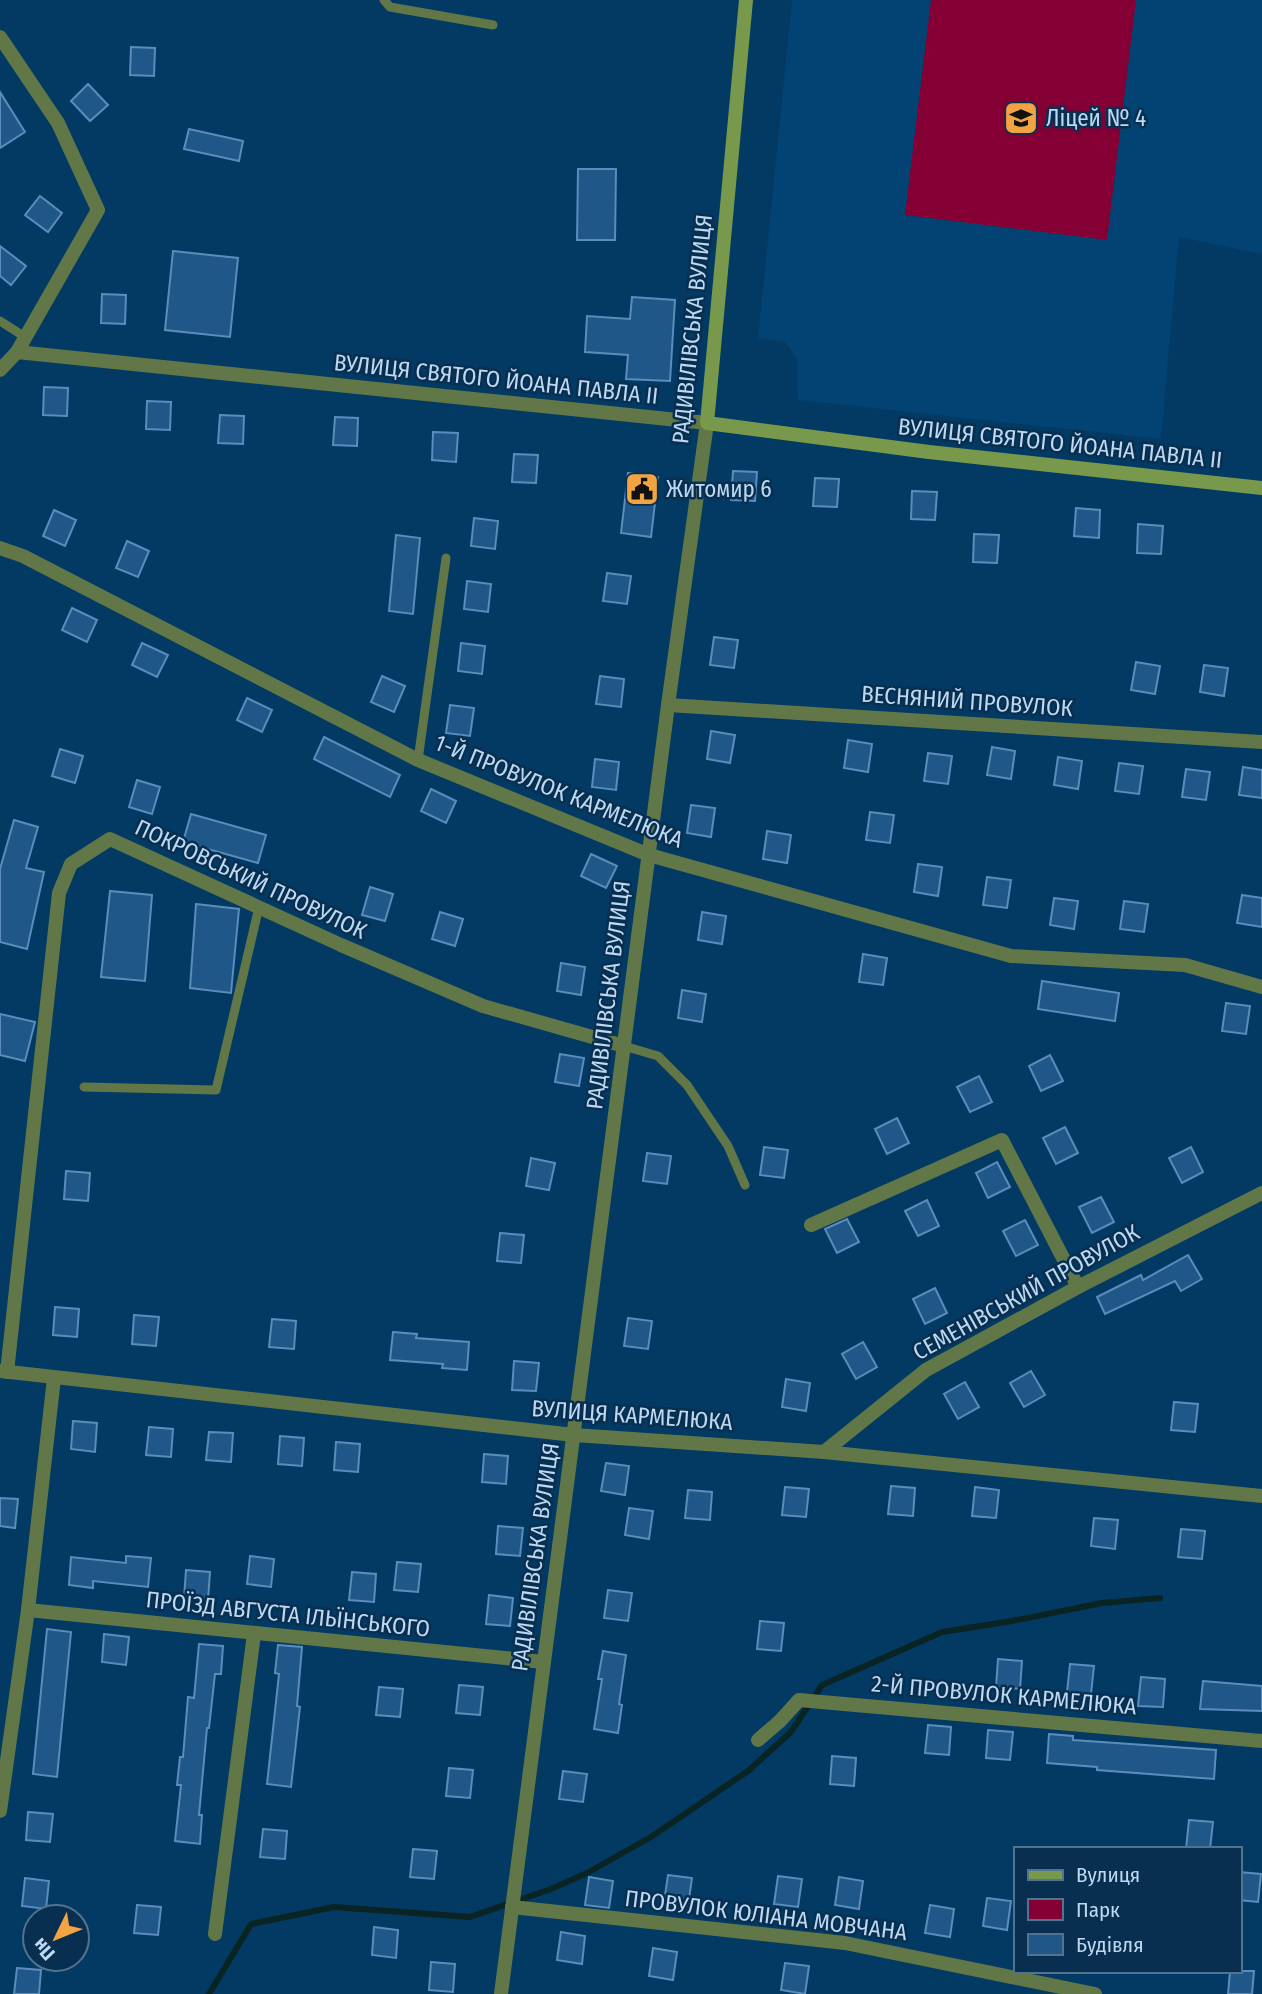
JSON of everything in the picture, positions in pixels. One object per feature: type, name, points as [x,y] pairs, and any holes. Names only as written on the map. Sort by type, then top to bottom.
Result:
[{"type":"street","name":"РАДИВІЛІВСЬКА ВУЛИЦЯ","points":[[501,1994],[707,423],[746,0]]},
{"type":"street","points":[[0,37],[58,122],[98,210],[17,352],[0,370]]},
{"type":"street","name":"ВУЛИЦЯ СВЯТОГО ЙОАНА ПАВЛА II","points":[[17,352],[707,423],[929,452],[1262,488]]},
{"type":"street","name":"1-Й ПРОВУЛОК КАРМЕЛЮКА","points":[[0,548],[23,556],[418,760],[649,856],[1011,956],[1185,965],[1262,987]]},
{"type":"street","name":"ВЕСНЯНИЙ ПРОВУЛОК","points":[[668,705],[1262,742]]},
{"type":"street","name":"ПОКРОВСЬКИЙ ПРОВУЛОК","points":[[4,1371],[60,893],[71,864],[110,839],[483,1006],[624,1046]]},
{"type":"street","points":[[811,1225],[1002,1140],[1078,1287]]},
{"type":"street","name":"СЕМЕНІВСЬКИЙ ПРОВУЛОК","points":[[824,1452],[926,1370],[1078,1287],[1262,1192]]},
{"type":"street","name":"ВУЛИЦЯ КАРМЕЛЮКА","points":[[4,1371],[574,1435],[824,1452],[1262,1496]]},
{"type":"street","points":[[0,1811],[28,1610],[54,1378]]},
{"type":"street","name":"ПРОЇЗД АВГУСТА ІЛЬЇНСЬКОГО","points":[[28,1610],[544,1662]]},
{"type":"street","points":[[215,1934],[254,1634]]},
{"type":"street","name":"2-Й ПРОВУЛОК КАРМЕЛЮКА","points":[[758,1740],[799,1700],[1262,1741]]},
{"type":"street","name":"ПРОВУЛОК ЮЛІАНА МОВЧАНА","points":[[512,1907],[845,1943],[1089,1993]]},
{"type":"lane","points":[[384,0],[390,7],[493,25]]},
{"type":"lane","points":[[0,321],[25,337]]},
{"type":"lane","points":[[418,760],[446,558]]},
{"type":"lane","points":[[84,1087],[215,1090],[259,908]]},
{"type":"lane","points":[[624,1046],[658,1056],[687,1085],[728,1146],[745,1185]]},
{"type":"shaded area","name":"Ліцей № 4","points":[[792,0],[1262,0],[1262,254],[1179,237],[1161,439],[798,400],[797,359],[785,342],[758,338]]},
{"type":"green space","points":[[931,0],[1136,0],[1107,240],[905,215]]},
{"type":"building","points":[[131,47],[155,48],[154,76],[130,75]]},
{"type":"building","points":[[88,84],[108,105],[90,121],[71,101]]},
{"type":"building","points":[[0,92],[25,132],[0,148]]},
{"type":"building","points":[[189,129],[243,141],[239,161],[184,149]]},
{"type":"building","points":[[578,169],[616,169],[615,240],[577,240]]},
{"type":"building","points":[[40,196],[62,213],[48,232],[25,215]]},
{"type":"building","points":[[0,246],[26,266],[11,285],[0,276]]},
{"type":"building","points":[[173,251],[238,258],[230,337],[165,330]]},
{"type":"building","points":[[102,294],[126,295],[125,324],[101,323]]},
{"type":"building","points":[[632,297],[675,300],[670,381],[626,379],[628,355],[585,352],[587,316],[630,319]]},
{"type":"building","points":[[44,387],[68,388],[67,416],[43,415]]},
{"type":"building","points":[[147,401],[171,402],[170,430],[146,429]]},
{"type":"building","points":[[220,415],[244,416],[243,444],[218,443]]},
{"type":"building","points":[[335,417],[358,418],[357,446],[333,445]]},
{"type":"building","points":[[433,432],[458,433],[456,462],[432,460]]},
{"type":"building","points":[[514,454],[538,455],[536,483],[512,482]]},
{"type":"building","points":[[733,471],[757,472],[755,501],[731,500]]},
{"type":"building","points":[[628,473],[658,477],[651,537],[621,533]]},
{"type":"building","points":[[815,478],[839,479],[837,507],[813,506]]},
{"type":"building","points":[[912,491],[937,492],[935,520],[911,519]]},
{"type":"building","points":[[1076,508],[1100,510],[1099,538],[1074,536]]},
{"type":"building","points":[[54,510],[76,520],[65,546],[43,536]]},
{"type":"building","points":[[474,518],[498,521],[495,549],[471,546]]},
{"type":"building","points":[[1138,524],[1163,526],[1161,554],[1137,553]]},
{"type":"building","points":[[974,534],[999,535],[997,563],[973,562]]},
{"type":"building","points":[[396,535],[420,538],[413,614],[389,611]]},
{"type":"building","points":[[127,541],[149,551],[138,577],[116,568]]},
{"type":"building","points":[[607,573],[631,576],[627,604],[603,601]]},
{"type":"building","points":[[467,581],[491,584],[488,612],[464,609]]},
{"type":"building","points":[[72,608],[97,620],[87,642],[62,630]]},
{"type":"building","points":[[714,637],[738,640],[734,668],[710,665]]},
{"type":"building","points":[[142,643],[168,655],[157,677],[132,665]]},
{"type":"building","points":[[461,643],[485,646],[482,674],[458,671]]},
{"type":"building","points":[[1136,662],[1160,666],[1155,694],[1131,690]]},
{"type":"building","points":[[1204,665],[1228,668],[1224,696],[1200,692]]},
{"type":"building","points":[[382,676],[405,686],[394,712],[371,702]]},
{"type":"building","points":[[600,676],[624,679],[621,707],[596,704]]},
{"type":"building","points":[[247,698],[272,710],[262,732],[237,720]]},
{"type":"building","points":[[450,705],[474,708],[470,736],[446,733]]},
{"type":"building","points":[[711,731],[735,735],[730,763],[707,759]]},
{"type":"building","points":[[324,737],[400,775],[390,797],[314,759]]},
{"type":"building","points":[[848,740],[872,744],[868,772],[844,768]]},
{"type":"building","points":[[992,747],[1015,751],[1011,779],[987,775]]},
{"type":"building","points":[[60,749],[83,756],[75,783],[52,776]]},
{"type":"building","points":[[928,753],[952,756],[948,784],[924,781]]},
{"type":"building","points":[[1058,757],[1082,761],[1078,789],[1054,785]]},
{"type":"building","points":[[595,759],[619,762],[616,790],[592,787]]},
{"type":"building","points":[[1119,763],[1143,766],[1139,794],[1115,791]]},
{"type":"building","points":[[1243,767],[1262,770],[1262,798],[1239,795]]},
{"type":"building","points":[[1186,769],[1210,772],[1206,800],[1182,797]]},
{"type":"building","points":[[137,780],[160,787],[152,814],[129,807]]},
{"type":"building","points":[[431,789],[456,801],[446,823],[421,811]]},
{"type":"building","points":[[691,805],[715,808],[711,837],[687,833]]},
{"type":"building","points":[[870,812],[894,815],[890,843],[866,840]]},
{"type":"building","points":[[191,814],[266,835],[258,863],[183,842]]},
{"type":"building","points":[[14,820],[38,827],[26,868],[44,872],[27,949],[0,942],[0,869]]},
{"type":"building","points":[[767,831],[791,835],[787,863],[763,859]]},
{"type":"building","points":[[591,854],[617,866],[606,888],[581,876]]},
{"type":"building","points":[[918,864],[942,867],[938,896],[914,892]]},
{"type":"building","points":[[987,877],[1011,880],[1007,908],[983,905]]},
{"type":"building","points":[[370,887],[393,894],[385,921],[362,915]]},
{"type":"building","points":[[110,891],[152,895],[145,981],[101,977]]},
{"type":"building","points":[[1242,895],[1262,898],[1262,927],[1237,923]]},
{"type":"building","points":[[1054,898],[1078,901],[1074,929],[1050,925]]},
{"type":"building","points":[[1124,901],[1148,904],[1144,932],[1120,929]]},
{"type":"building","points":[[196,904],[239,909],[231,993],[190,988]]},
{"type":"building","points":[[440,912],[463,919],[455,946],[432,939]]},
{"type":"building","points":[[702,912],[726,916],[722,944],[698,940]]},
{"type":"building","points":[[863,954],[887,958],[883,985],[859,982]]},
{"type":"building","points":[[561,963],[585,967],[581,995],[557,991]]},
{"type":"building","points":[[1042,981],[1119,993],[1115,1021],[1038,1009]]},
{"type":"building","points":[[682,990],[706,994],[702,1022],[678,1018]]},
{"type":"building","points":[[1226,1003],[1250,1006],[1246,1034],[1222,1031]]},
{"type":"building","points":[[0,1014],[35,1022],[25,1061],[0,1055]]},
{"type":"building","points":[[560,1054],[584,1058],[579,1086],[555,1082]]},
{"type":"building","points":[[1050,1055],[1063,1081],[1041,1091],[1029,1066]]},
{"type":"building","points":[[979,1076],[992,1102],[970,1112],[957,1087]]},
{"type":"building","points":[[897,1118],[909,1143],[887,1154],[875,1129]]},
{"type":"building","points":[[1065,1127],[1078,1153],[1056,1164],[1043,1138]]},
{"type":"building","points":[[764,1147],[788,1150],[784,1178],[760,1175]]},
{"type":"building","points":[[1191,1147],[1203,1172],[1182,1183],[1169,1158]]},
{"type":"building","points":[[647,1153],[671,1156],[667,1184],[643,1181]]},
{"type":"building","points":[[531,1158],[555,1163],[549,1190],[526,1186]]},
{"type":"building","points":[[997,1162],[1010,1187],[988,1198],[976,1173]]},
{"type":"building","points":[[66,1171],[90,1173],[88,1201],[64,1199]]},
{"type":"building","points":[[1101,1197],[1114,1222],[1092,1233],[1079,1207]]},
{"type":"building","points":[[927,1200],[939,1226],[918,1236],[905,1211]]},
{"type":"building","points":[[847,1219],[859,1242],[837,1253],[825,1229]]},
{"type":"building","points":[[1025,1220],[1038,1245],[1016,1256],[1003,1231]]},
{"type":"building","points":[[500,1233],[524,1235],[521,1263],[497,1261]]},
{"type":"building","points":[[1188,1255],[1202,1279],[1181,1291],[1175,1281],[1105,1314],[1097,1297],[1141,1275],[1143,1280]]},
{"type":"building","points":[[935,1288],[947,1313],[925,1324],[913,1299]]},
{"type":"building","points":[[55,1307],[79,1309],[77,1337],[53,1335]]},
{"type":"building","points":[[134,1315],[159,1317],[156,1346],[132,1344]]},
{"type":"building","points":[[628,1318],[652,1321],[648,1349],[624,1346]]},
{"type":"building","points":[[272,1319],[296,1321],[294,1349],[269,1347]]},
{"type":"building","points":[[393,1332],[417,1334],[416,1338],[469,1342],[467,1370],[442,1368],[443,1364],[390,1360]]},
{"type":"building","points":[[863,1342],[877,1367],[856,1379],[842,1354]]},
{"type":"building","points":[[514,1361],[539,1363],[536,1391],[512,1390]]},
{"type":"building","points":[[1031,1371],[1045,1395],[1024,1407],[1010,1383]]},
{"type":"building","points":[[786,1379],[810,1383],[806,1411],[782,1407]]},
{"type":"building","points":[[965,1382],[979,1407],[958,1419],[944,1394]]},
{"type":"building","points":[[1174,1402],[1198,1404],[1195,1432],[1171,1430]]},
{"type":"building","points":[[73,1421],[97,1423],[95,1452],[71,1449]]},
{"type":"building","points":[[149,1427],[173,1429],[171,1457],[146,1455]]},
{"type":"building","points":[[209,1432],[233,1433],[231,1462],[206,1460]]},
{"type":"building","points":[[280,1436],[304,1438],[302,1466],[278,1464]]},
{"type":"building","points":[[336,1442],[360,1444],[358,1472],[334,1470]]},
{"type":"building","points":[[484,1454],[508,1456],[506,1484],[482,1482]]},
{"type":"building","points":[[606,1463],[629,1466],[625,1495],[601,1491]]},
{"type":"building","points":[[891,1486],[915,1488],[913,1516],[888,1514]]},
{"type":"building","points":[[785,1487],[809,1489],[806,1517],[782,1515]]},
{"type":"building","points":[[975,1487],[999,1490],[996,1518],[972,1516]]},
{"type":"building","points":[[688,1490],[712,1492],[710,1520],[685,1518]]},
{"type":"building","points":[[0,1498],[18,1499],[15,1528],[0,1526]]},
{"type":"building","points":[[629,1508],[653,1511],[649,1539],[625,1535]]},
{"type":"building","points":[[1094,1518],[1118,1520],[1115,1549],[1091,1546]]},
{"type":"building","points":[[498,1526],[523,1528],[520,1556],[496,1554]]},
{"type":"building","points":[[1181,1529],[1205,1531],[1202,1559],[1178,1557]]},
{"type":"building","points":[[126,1556],[151,1558],[148,1587],[93,1581],[93,1588],[69,1585],[71,1557],[126,1563]]},
{"type":"building","points":[[250,1556],[274,1559],[271,1587],[247,1584]]},
{"type":"building","points":[[397,1562],[421,1564],[418,1592],[394,1590]]},
{"type":"building","points":[[186,1570],[210,1572],[208,1600],[184,1598]]},
{"type":"building","points":[[352,1572],[376,1574],[374,1602],[349,1600]]},
{"type":"building","points":[[608,1590],[632,1593],[628,1621],[604,1618]]},
{"type":"building","points":[[489,1595],[513,1598],[510,1626],[486,1624]]},
{"type":"building","points":[[760,1621],[784,1623],[781,1651],[757,1649]]},
{"type":"building","points":[[47,1629],[71,1632],[57,1777],[33,1774]]},
{"type":"building","points":[[104,1634],[129,1637],[126,1665],[102,1662]]},
{"type":"building","points":[[199,1644],[223,1646],[221,1674],[215,1674],[207,1728],[199,1815],[202,1815],[200,1844],[175,1841],[181,1785],[177,1785],[180,1757],[183,1757],[188,1697],[194,1698]]},
{"type":"building","points":[[278,1645],[302,1647],[297,1706],[300,1707],[291,1787],[267,1784],[279,1674],[275,1673]]},
{"type":"building","points":[[603,1651],[626,1655],[618,1733],[594,1729],[602,1679],[598,1679]]},
{"type":"building","points":[[998,1659],[1022,1661],[1020,1689],[996,1687]]},
{"type":"building","points":[[1070,1664],[1094,1666],[1091,1694],[1067,1692]]},
{"type":"building","points":[[1141,1677],[1165,1679],[1163,1707],[1138,1706]]},
{"type":"building","points":[[1203,1681],[1262,1686],[1262,1711],[1200,1709]]},
{"type":"building","points":[[459,1685],[483,1687],[480,1715],[456,1713]]},
{"type":"building","points":[[379,1687],[403,1689],[400,1717],[376,1715]]},
{"type":"building","points":[[928,1725],[951,1727],[949,1755],[925,1753]]},
{"type":"building","points":[[988,1730],[1013,1732],[1010,1760],[986,1758]]},
{"type":"building","points":[[1049,1734],[1073,1736],[1073,1740],[1216,1750],[1214,1779],[1097,1770],[1097,1767],[1047,1763]]},
{"type":"building","points":[[832,1756],[856,1758],[854,1786],[830,1784]]},
{"type":"building","points":[[449,1768],[473,1770],[470,1798],[446,1796]]},
{"type":"building","points":[[563,1771],[587,1774],[583,1802],[559,1799]]},
{"type":"building","points":[[28,1812],[53,1814],[50,1842],[26,1840]]},
{"type":"building","points":[[1189,1820],[1213,1822],[1210,1847],[1186,1847]]},
{"type":"building","points":[[263,1829],[287,1831],[285,1859],[260,1857]]},
{"type":"building","points":[[413,1849],[437,1851],[434,1879],[410,1877]]},
{"type":"building","points":[[1241,1872],[1261,1874],[1258,1902],[1241,1900]]},
{"type":"building","points":[[668,1875],[692,1878],[688,1906],[664,1902]]},
{"type":"building","points":[[778,1876],[802,1879],[798,1907],[774,1904]]},
{"type":"building","points":[[589,1877],[613,1881],[609,1908],[585,1905]]},
{"type":"building","points":[[839,1877],[863,1881],[859,1909],[835,1905]]},
{"type":"building","points":[[25,1878],[49,1881],[47,1903],[22,1903]]},
{"type":"building","points":[[987,1898],[1011,1901],[1007,1930],[983,1926]]},
{"type":"building","points":[[137,1905],[161,1907],[158,1935],[134,1933]]},
{"type":"building","points":[[930,1905],[954,1909],[950,1937],[925,1933]]},
{"type":"building","points":[[374,1927],[398,1930],[396,1958],[372,1955]]},
{"type":"building","points":[[561,1932],[585,1936],[582,1964],[557,1960]]},
{"type":"building","points":[[653,1948],[677,1952],[673,1980],[649,1976]]},
{"type":"building","points":[[431,1962],[455,1964],[453,1992],[429,1990]]},
{"type":"building","points":[[785,1963],[809,1966],[805,1994],[781,1990]]},
{"type":"building","points":[[17,1968],[21,1968],[21,1973],[41,1973],[39,1994],[14,1994]]},
{"type":"building","points":[[1254,1971],[1252,1994],[1228,1994],[1230,1973]]},
{"type":"waterway","points":[[209,1994],[251,1924],[334,1907],[470,1917],[551,1889],[587,1873],[651,1837],[748,1771],[791,1732],[822,1685],[942,1632],[1102,1603],[1160,1598]]},
{"type":"place","name":"Ліцей № 4","points":[[1021,118]]},
{"type":"place","name":"Житомир 6","points":[[642,489]]}]
